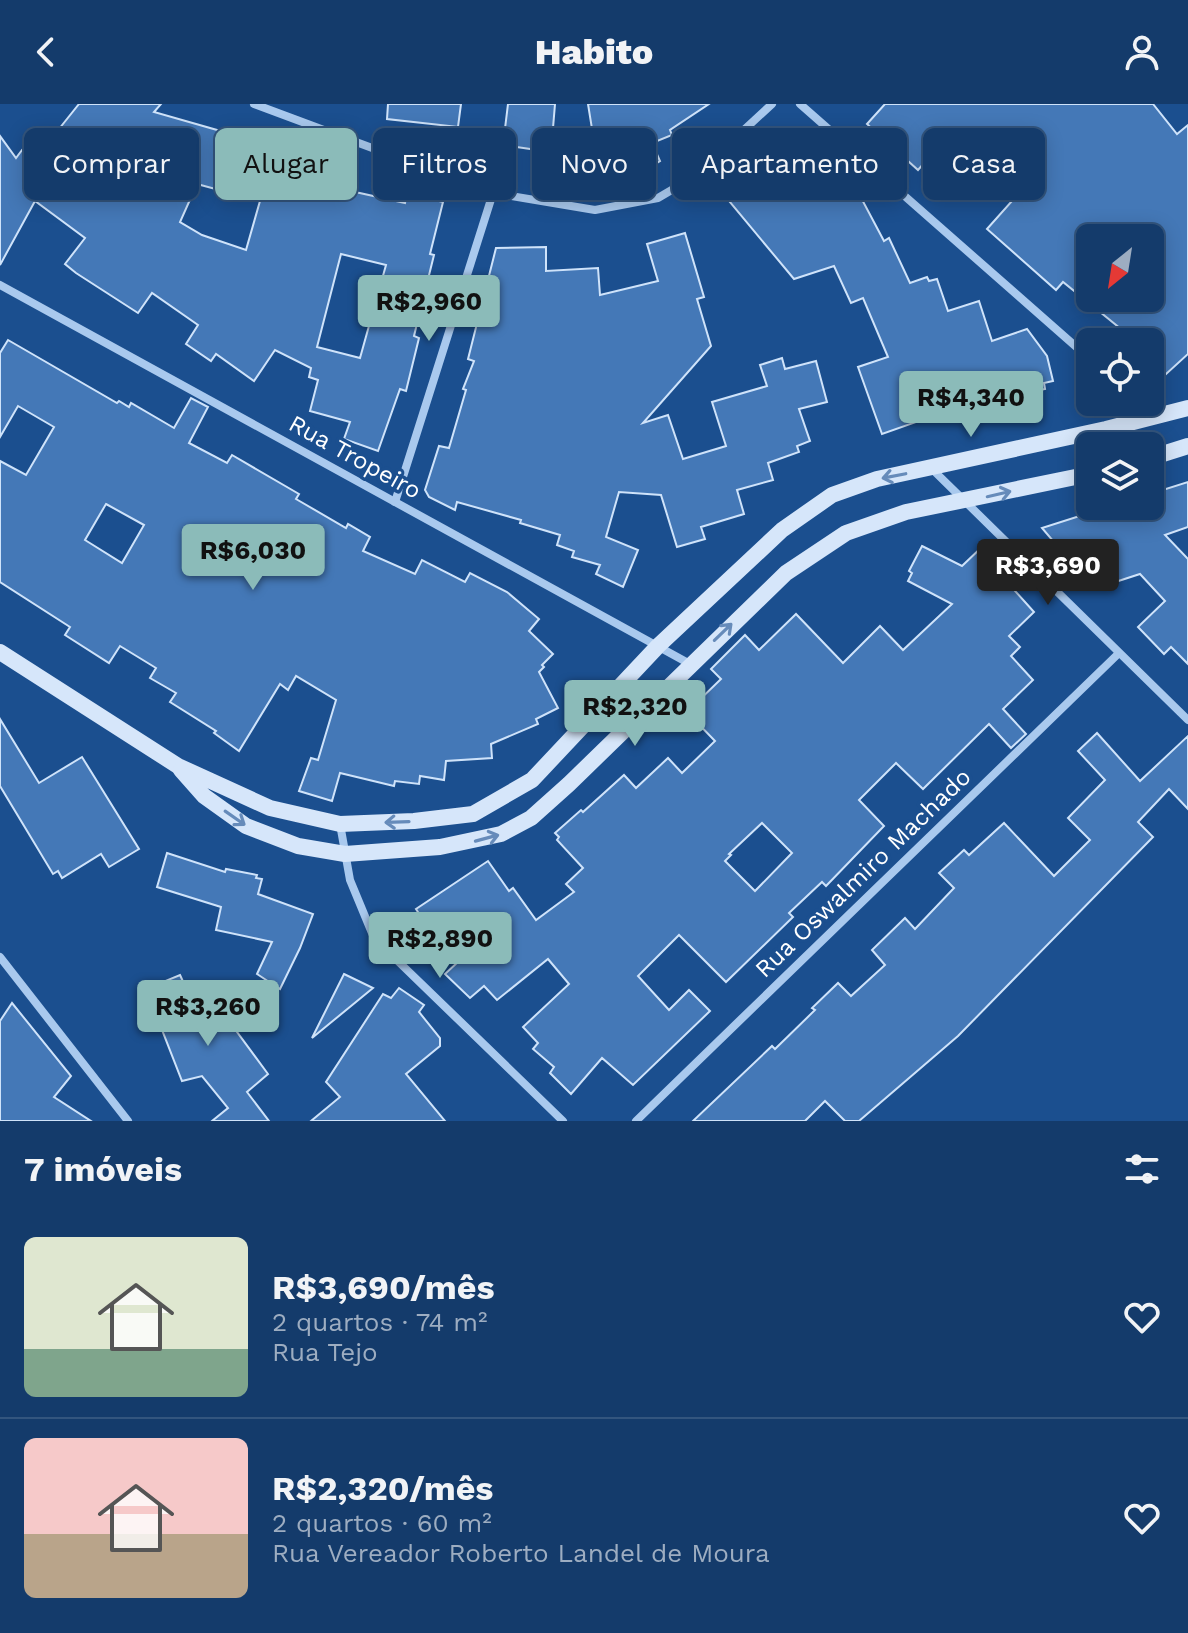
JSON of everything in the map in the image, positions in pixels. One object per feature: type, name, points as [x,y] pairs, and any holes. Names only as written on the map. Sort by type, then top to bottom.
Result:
[{"type":"street","points":[[254,104],[373,148]]},
{"type":"street","points":[[516,197],[595,210],[658,198],[692,178],[772,104]]},
{"type":"street","points":[[800,104],[1076,347]]},
{"type":"street","points":[[395,502],[491,200]]},
{"type":"street","name":"Rua Tropeiro","points":[[0,285],[690,664]]},
{"type":"street","points":[[0,652],[178,766],[270,808],[340,824],[414,821],[473,814],[532,780],[658,646],[782,530],[832,495],[877,479],[932,469],[1188,408]]},
{"type":"street","points":[[1164,454],[1188,446]]},
{"type":"street","points":[[932,469],[1188,720]]},
{"type":"street","points":[[178,766],[204,796],[246,826],[298,846],[345,854],[440,847],[501,834],[531,818],[569,784],[786,573],[846,533],[906,512],[1076,477]]},
{"type":"street","name":"Rua Oswalmiro Machado","points":[[636,1121],[1118,654]]},
{"type":"street","points":[[340,824],[350,880],[374,938],[563,1121]]},
{"type":"street","points":[[0,957],[128,1121]]},
{"type":"building","points":[[79,104],[161,104],[154,112],[215,129],[215,189],[199,185],[199,128],[60,128]]},
{"type":"building","points":[[388,104],[461,104],[458,127],[387,119]]},
{"type":"building","points":[[508,104],[555,104],[553,128],[532,128],[532,149],[516,147],[516,128],[505,128]]},
{"type":"building","points":[[588,104],[709,104],[672,128],[672,135],[656,141],[656,128],[592,128]]},
{"type":"building","points":[[885,104],[1153,104],[1177,134],[1188,125],[1188,354],[1165,375],[1164,328],[1120,328],[1100,312],[1164,312],[1164,224],[1076,224],[1076,293],[1063,282],[1056,290],[987,229],[1013,200],[1045,200],[1045,128],[923,128],[923,164],[918,170],[907,160],[907,128],[871,128],[867,124]]},
{"type":"building","points":[[0,136],[16,158],[22,150],[24,200],[190,200],[180,222],[202,235],[246,250],[260,201],[256,200],[357,200],[357,192],[373,196],[373,200],[443,202],[430,254],[434,255],[414,336],[419,338],[406,391],[400,389],[378,451],[344,439],[350,422],[310,411],[318,380],[309,377],[311,368],[275,350],[254,381],[216,354],[211,361],[186,344],[198,325],[152,293],[138,313],[76,273],[65,264],[85,238],[35,201],[0,265]],"holes":[[[341,254],[386,265],[360,358],[317,347]]]},
{"type":"building","points":[[862,200],[884,241],[889,238],[910,283],[927,277],[929,281],[937,279],[948,311],[979,301],[992,341],[1027,329],[1047,356],[1053,381],[1044,383],[1045,389],[1012,396],[1010,390],[959,407],[952,388],[911,399],[919,421],[882,434],[858,367],[888,357],[863,298],[851,303],[834,266],[794,279],[729,201]]},
{"type":"building","points":[[685,233],[704,297],[697,299],[711,346],[643,423],[668,415],[683,459],[726,446],[712,402],[767,386],[760,365],[782,358],[785,369],[816,361],[827,402],[799,409],[810,441],[797,446],[799,452],[768,463],[773,480],[737,490],[744,514],[701,527],[705,539],[677,547],[661,495],[619,492],[606,537],[638,550],[623,587],[596,574],[600,565],[572,557],[574,551],[557,545],[560,535],[457,502],[455,510],[429,497],[425,490],[439,446],[449,448],[466,390],[463,389],[474,361],[468,359],[496,248],[546,247],[546,271],[598,268],[600,295],[658,281],[647,244]]},
{"type":"building","points":[[8,340],[117,403],[119,401],[129,407],[131,403],[174,428],[191,398],[208,407],[189,443],[227,463],[232,455],[299,494],[296,499],[346,528],[348,524],[370,537],[363,551],[415,574],[422,560],[465,582],[470,573],[507,592],[539,619],[529,631],[553,654],[539,672],[558,708],[536,719],[538,724],[491,744],[492,758],[446,761],[444,780],[420,776],[419,784],[395,781],[394,786],[340,773],[332,801],[299,791],[311,758],[318,760],[336,700],[296,676],[288,690],[280,684],[239,751],[214,733],[216,731],[170,702],[176,693],[150,678],[156,668],[120,646],[109,663],[65,635],[70,627],[0,582],[0,461],[26,475],[54,427],[18,406],[0,437],[0,353]],"holes":[[[106,504],[144,525],[122,563],[85,540]]]},
{"type":"building","points":[[1188,482],[1188,527],[1165,535],[1188,559],[1188,664],[1171,647],[1164,654],[1138,627],[1165,601],[1140,574],[1100,587],[1091,563],[1076,568],[1042,528],[1076,517],[1076,520],[1164,520],[1164,490]]},
{"type":"building","points":[[922,546],[962,566],[983,546],[1003,566],[998,572],[1034,612],[1009,636],[1020,647],[1011,656],[1033,680],[1003,709],[1026,734],[1011,748],[989,724],[923,789],[896,763],[859,800],[884,826],[826,886],[822,882],[789,913],[793,917],[726,982],[679,935],[638,976],[669,1010],[689,990],[710,1011],[633,1085],[602,1058],[571,1094],[550,1073],[554,1067],[533,1049],[538,1043],[523,1027],[569,984],[548,959],[497,1000],[484,986],[470,998],[445,974],[460,960],[440,926],[431,932],[416,909],[488,861],[509,891],[513,888],[536,920],[574,892],[566,884],[583,868],[557,840],[559,837],[555,833],[624,775],[636,788],[668,758],[682,773],[715,741],[687,712],[721,679],[711,669],[745,635],[759,650],[796,614],[843,663],[880,626],[903,650],[952,604],[908,581],[912,573],[909,571]],"holes":[[[762,823],[792,853],[755,891],[725,861]]]},
{"type":"building","points":[[0,719],[39,783],[82,757],[139,849],[109,867],[101,854],[62,878],[58,871],[53,874],[0,786]]},
{"type":"building","points":[[1097,733],[1140,781],[1188,736],[1188,809],[1169,789],[1138,822],[1153,837],[958,1036],[859,1121],[845,1121],[825,1101],[805,1121],[693,1121],[772,1046],[775,1049],[838,983],[851,996],[885,965],[872,950],[905,918],[915,929],[954,888],[939,873],[964,850],[969,855],[1004,823],[1054,876],[1090,840],[1068,818],[1105,780],[1078,751]]},
{"type":"building","points":[[167,853],[225,872],[226,869],[257,875],[256,878],[262,879],[258,894],[313,914],[280,989],[257,974],[272,942],[216,930],[221,907],[157,887]]},
{"type":"building","points":[[344,974],[373,988],[312,1038]]},
{"type":"building","points":[[180,975],[192,1001],[209,994],[268,1074],[247,1092],[269,1121],[212,1121],[228,1108],[202,1076],[182,1081],[146,989]]},
{"type":"building","points":[[399,988],[424,1005],[419,1012],[440,1038],[440,1046],[406,1074],[445,1121],[311,1121],[340,1097],[326,1082],[383,994],[391,998]]},
{"type":"building","points":[[12,1003],[71,1076],[54,1097],[91,1121],[0,1121],[0,1021]]}]
